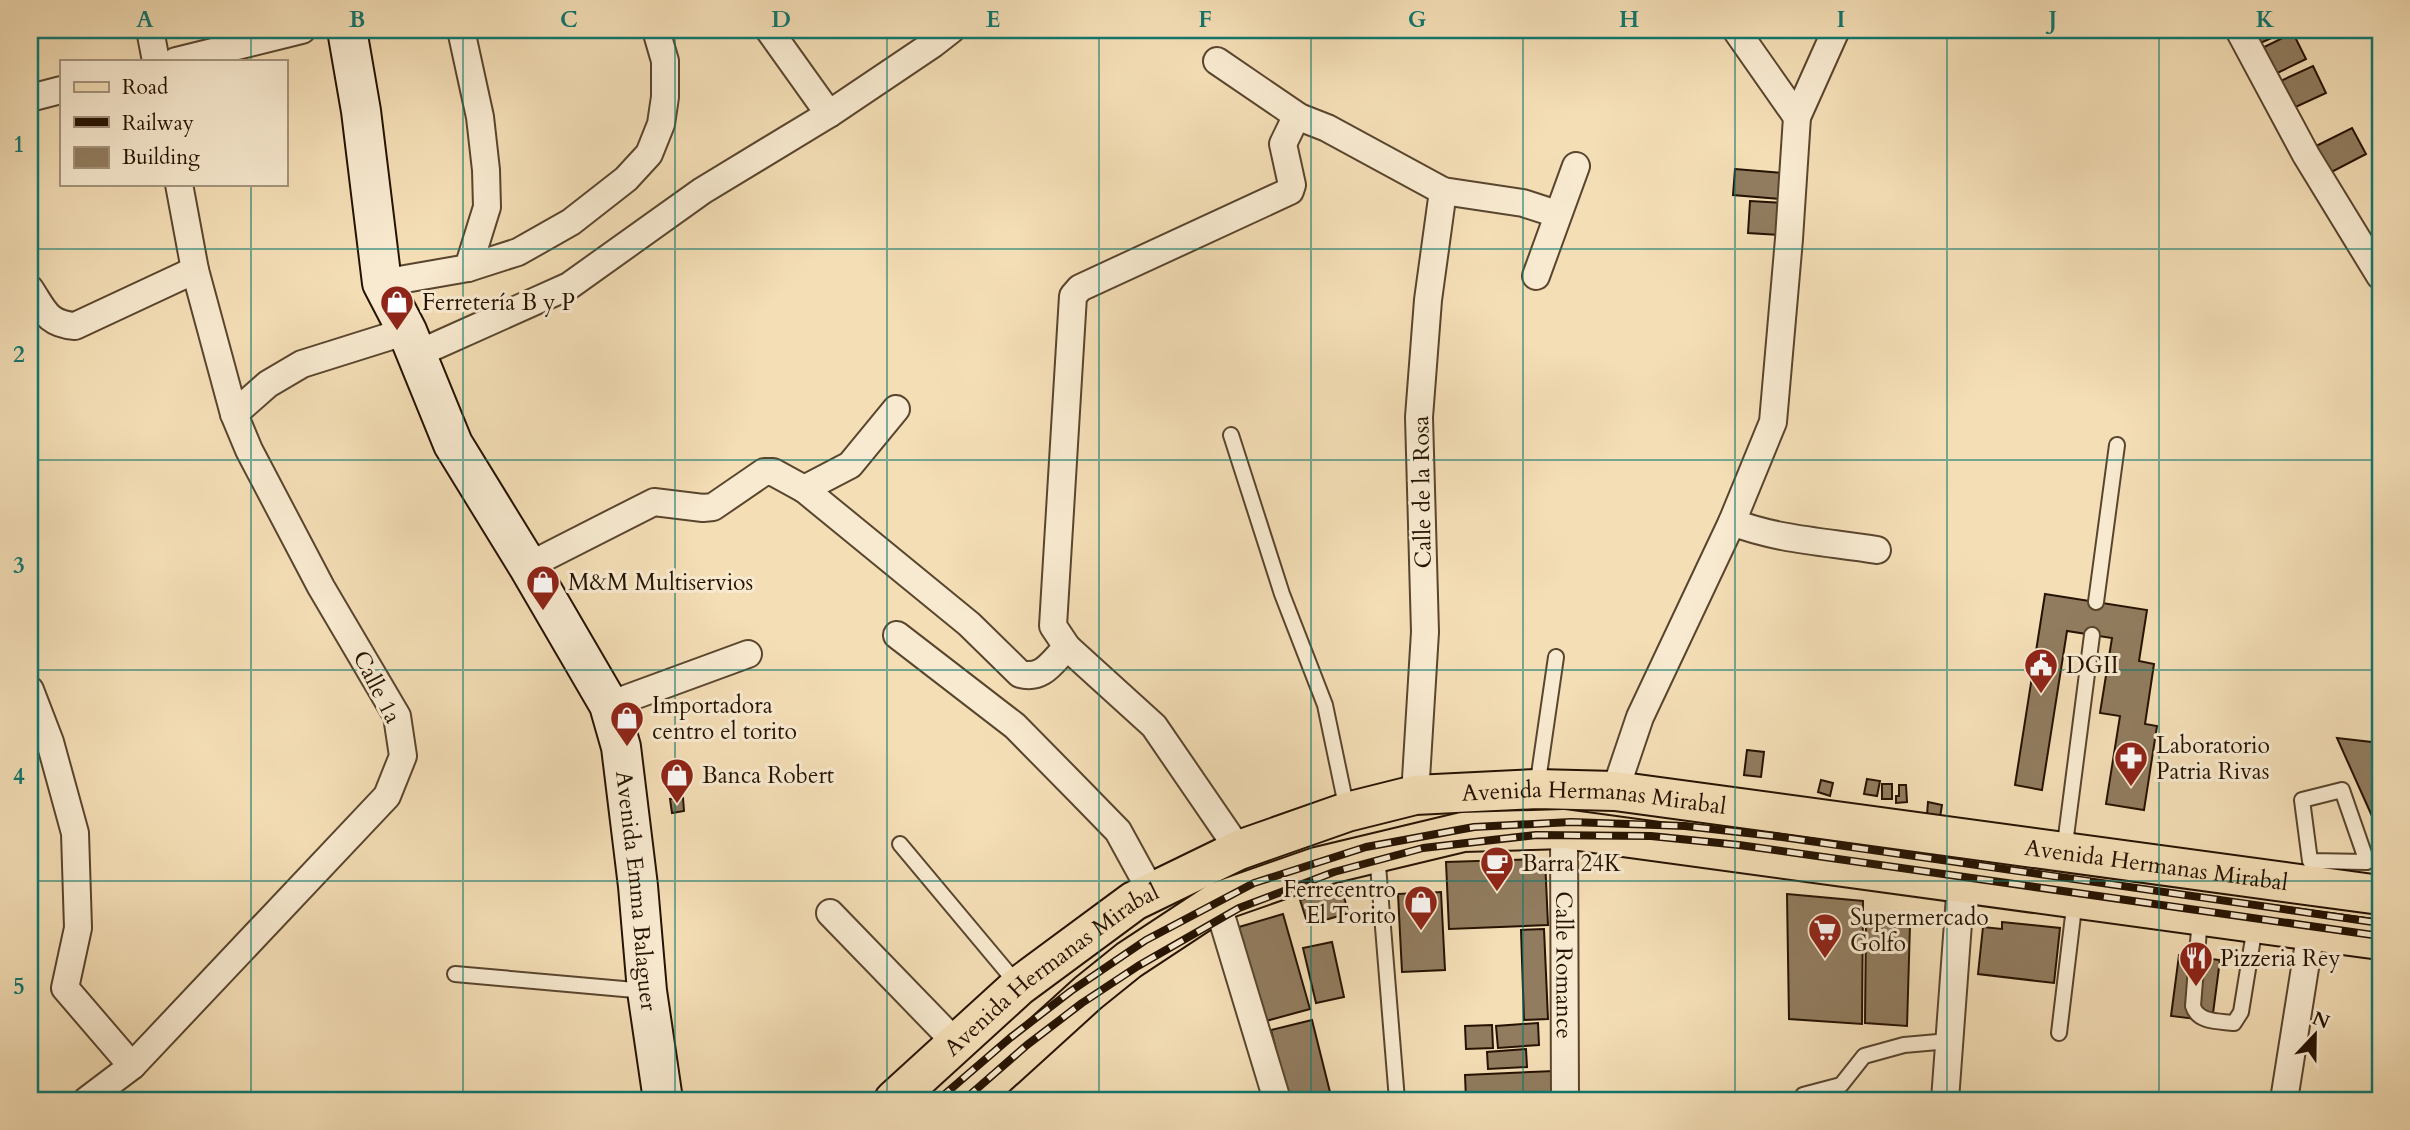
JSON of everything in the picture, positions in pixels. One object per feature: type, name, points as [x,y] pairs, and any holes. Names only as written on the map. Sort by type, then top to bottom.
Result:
[{"type":"main road","name":"Avenida Hermanas Mirabal","points":[[894,1100],[1019,986],[1135,901],[1239,850],[1347,812],[1415,795],[1537,789],[1615,791],[2064,854],[2324,875],[2380,895]]},
{"type":"main road","name":"Avenida Hermanas Mirabal","points":[[970,1100],[1088,992],[1129,960],[1217,902],[1317,867],[1463,832],[1564,829],[2380,940]]},
{"type":"street","points":[[150,30],[156,60]]},
{"type":"street","points":[[180,60],[302,30]]},
{"type":"street","name":"Avenida Emma Balaguer","points":[[346,30],[361,111],[382,283],[411,343],[453,444],[609,705],[621,747],[638,886],[647,991],[663,1100]]},
{"type":"street","points":[[461,30],[480,117],[486,170],[487,206],[468,268]]},
{"type":"street","points":[[382,283],[468,268],[518,251],[571,222],[626,180],[649,154],[661,124],[666,97],[665,61],[656,30]]},
{"type":"street","points":[[769,30],[829,114]]},
{"type":"street","points":[[1736,30],[1797,117]]},
{"type":"street","points":[[1615,791],[1640,717],[1732,523],[1773,422],[1797,117],[1836,30]]},
{"type":"street","points":[[2239,30],[2306,155],[2380,276]]},
{"type":"street","points":[[234,414],[268,384],[302,364],[411,343],[569,286],[702,191],[829,114],[935,35]]},
{"type":"street","points":[[1217,61],[1299,117],[1327,128],[1443,191],[1523,203],[1557,214]]},
{"type":"street","points":[[30,98],[60,90]]},
{"type":"street","points":[[1239,850],[1154,726],[1067,647],[1053,626],[1073,293],[1290,191],[1292,185],[1284,140],[1296,117],[1299,117]]},
{"type":"street","points":[[1536,276],[1576,166]]},
{"type":"street","name":"Calle 1a","points":[[87,1100],[132,1066],[387,796],[403,756],[397,716],[321,587],[249,450],[234,414],[195,270],[179,186]]},
{"type":"street","name":"Calle de la Rosa","points":[[1415,795],[1425,632],[1419,417],[1428,300],[1443,191]]},
{"type":"street","points":[[30,289],[50,320],[60,325],[75,326],[195,270]]},
{"type":"street","points":[[804,489],[850,465],[896,409]]},
{"type":"street","points":[[528,566],[654,502],[703,508],[713,506],[764,472],[773,472],[804,489],[969,624],[1020,674],[1031,677],[1040,675],[1067,647]]},
{"type":"street","points":[[1732,523],[1756,532],[1787,538],[1877,550]]},
{"type":"street","points":[[897,635],[1014,726],[1078,790],[1118,831],[1152,893]]},
{"type":"street","points":[[609,705],[747,654]]},
{"type":"street","points":[[30,690],[50,742],[75,832],[78,928],[65,988],[132,1066]]},
{"type":"street","name":"Calle Romance","points":[[1564,829],[1565,1100]]},
{"type":"street","points":[[1945,1100],[1961,882]]},
{"type":"street","points":[[1217,902],[1277,1100]]},
{"type":"street","points":[[830,913],[956,1043]]},
{"type":"street","points":[[2284,1100],[2311,930]]},
{"type":"lane","points":[[1231,435],[1282,594],[1325,705],[1347,812]]},
{"type":"lane","points":[[2096,602],[2117,445]]},
{"type":"lane","points":[[2064,854],[2092,635]]},
{"type":"lane","points":[[1537,789],[1556,657]]},
{"type":"lane","points":[[2342,790],[2367,862],[2324,875],[2310,861],[2302,800],[2342,790]]},
{"type":"lane","points":[[900,844],[1019,986]]},
{"type":"lane","points":[[1377,852],[1397,1100]]},
{"type":"lane","points":[[2059,1033],[2075,898]]},
{"type":"lane","points":[[2201,915],[2194,1012],[2200,1018],[2234,1023],[2241,1012],[2256,923]]},
{"type":"lane","points":[[455,974],[647,991]]},
{"type":"lane","points":[[1803,1096],[1841,1085],[1864,1056],[1903,1045],[1950,1041]]},
{"type":"building","points":[[2242,30],[2290,30],[2249,48]]},
{"type":"building","points":[[2293,33],[2306,59],[2267,78],[2254,52]]},
{"type":"building","points":[[2313,66],[2326,93],[2287,111],[2274,84]]},
{"type":"building","points":[[2352,128],[2366,154],[2324,176],[2310,149]]},
{"type":"building","points":[[1735,169],[1782,173],[1780,199],[1733,195]]},
{"type":"building","points":[[1750,201],[1783,203],[1782,235],[1748,233]]},
{"type":"building","points":[[2045,594],[2147,610],[2139,661],[2154,664],[2145,724],[2157,726],[2144,810],[2106,804],[2120,716],[2100,713],[2112,638],[2067,631],[2042,790],[2015,785]]},
{"type":"building","points":[[2337,738],[2380,743],[2380,834]]},
{"type":"building","points":[[1747,750],[1764,752],[1761,777],[1744,775]]},
{"type":"building","points":[[1867,779],[1880,781],[1877,796],[1864,794]]},
{"type":"building","points":[[1821,780],[1833,783],[1830,796],[1818,792]]},
{"type":"building","points":[[1882,784],[1892,784],[1892,799],[1882,799]]},
{"type":"building","points":[[1899,785],[1906,785],[1907,802],[1896,803]]},
{"type":"building","name":"Banca Robert","points":[[683,798],[684,811],[672,813],[670,799]]},
{"type":"building","points":[[1928,802],[1942,805],[1940,817],[1927,815]]},
{"type":"building","name":"Barra 24K","points":[[1545,859],[1548,925],[1449,929],[1446,862]]},
{"type":"building","points":[[1341,888],[1349,913],[1308,925],[1300,900]]},
{"type":"building","name":"Ferrecentro El Torito","points":[[1441,892],[1445,970],[1402,972],[1398,894]]},
{"type":"building","name":"Supermercado Golfo","points":[[1787,894],[1863,901],[1862,1024],[1789,1019]]},
{"type":"building","points":[[1283,914],[1310,1009],[1266,1021],[1239,927]]},
{"type":"building","points":[[1866,922],[1910,925],[1907,1026],[1865,1023]]},
{"type":"building","points":[[2002,922],[2060,928],[2054,983],[1978,974],[1983,927],[2002,929]]},
{"type":"building","points":[[1544,929],[1548,1019],[1524,1020],[1521,930]]},
{"type":"building","points":[[1332,942],[1344,997],[1316,1003],[1303,948]]},
{"type":"building","name":"Pizzeria Rey","points":[[2179,955],[2220,960],[2212,1021],[2171,1016]]},
{"type":"building","points":[[1312,1020],[1332,1100],[1289,1100],[1271,1030]]},
{"type":"building","points":[[1538,1023],[1539,1045],[1498,1048],[1496,1026]]},
{"type":"building","points":[[1492,1025],[1493,1048],[1466,1049],[1465,1026]]},
{"type":"building","points":[[1526,1049],[1527,1067],[1488,1069],[1487,1052]]},
{"type":"building","points":[[1554,1071],[1555,1100],[1466,1100],[1465,1075]]},
{"type":"railway","points":[[938,1100],[1010,1038],[1071,991],[1146,940],[1254,883],[1366,847],[1474,827],[1571,822],[1685,826],[1774,836],[2380,923]]},
{"type":"railway","points":[[964,1100],[1027,1045],[1082,1003],[1138,966],[1239,908],[1334,872],[1423,848],[1536,835],[1651,836],[1739,845],[2380,936]]},
{"type":"place","name":"Ferretería B y P","points":[[397,332]]},
{"type":"place","name":"M&M Multiservios","points":[[543,612]]},
{"type":"place","name":"DGII","points":[[2041,695]]},
{"type":"place","name":"Importadora centro el torito","points":[[627,748]]},
{"type":"place","name":"Laboratorio Patria Rivas","points":[[2131,788]]},
{"type":"place","name":"Banca Robert","points":[[677,805]]},
{"type":"place","name":"Barra 24K","points":[[1497,893]]},
{"type":"place","name":"Ferrecentro El Torito","points":[[1421,932]]},
{"type":"place","name":"Supermercado Golfo","points":[[1825,960]]},
{"type":"place","name":"Pizzeria Rey","points":[[2196,988]]}]
